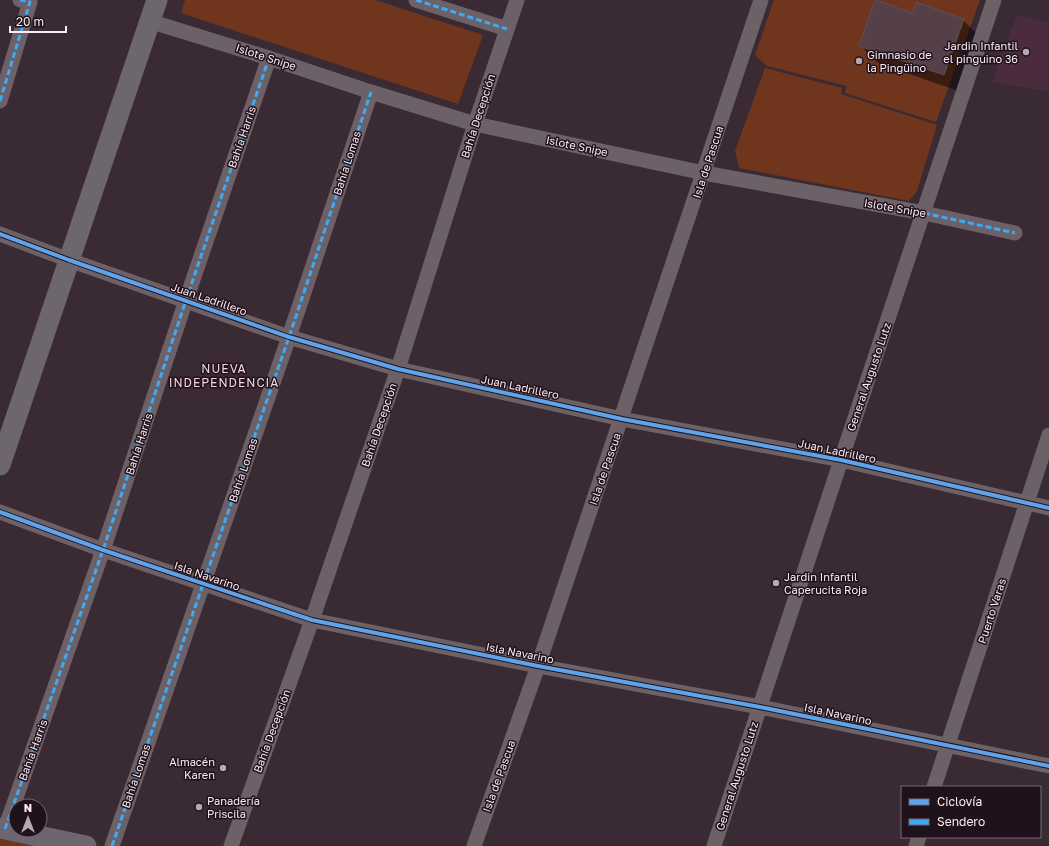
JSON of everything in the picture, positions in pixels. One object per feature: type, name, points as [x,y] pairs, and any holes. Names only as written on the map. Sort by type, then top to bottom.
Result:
[{"type":"street","points":[[0,465],[157,0]]},
{"type":"street","points":[[416,0],[507,29]]},
{"type":"street","name":"Bahía Decepción","points":[[231,846],[312,620],[398,369],[475,124],[517,0]]},
{"type":"street","name":"Isla de Pascua","points":[[474,846],[538,666],[761,0]]},
{"type":"street","name":"General Augusto Lutz","points":[[714,846],[994,0]]},
{"type":"street","points":[[0,101],[25,1]]},
{"type":"street","name":"Islote Snipe","points":[[149,21],[475,124],[704,174],[924,213],[1015,233]]},
{"type":"street","name":"Bahía Harris","points":[[2,828],[103,550],[186,300],[269,58]]},
{"type":"street","name":"Bahía Lomas","points":[[112,846],[290,337],[371,92]]},
{"type":"street","name":"Juan Ladrillero","points":[[0,234],[69,260],[290,337],[398,369],[622,418],[841,460],[1049,508]]},
{"type":"street","name":"Puerto Varas","points":[[934,786],[1049,435]]},
{"type":"street","name":"Isla Navarino","points":[[0,512],[103,550],[312,620],[538,666],[760,707],[1049,766]]},
{"type":"street","points":[[2,828],[86,846]]},
{"type":"shaded area","points":[[185,0],[375,0],[483,35],[458,104],[181,13]]},
{"type":"shaded area","name":"Gimnasio de la Pingüino","points":[[774,0],[980,0],[936,122],[845,93],[847,86],[767,66],[755,55]]},
{"type":"shaded area","name":"Jardin Infantil el pinguino 36","points":[[1017,15],[1049,22],[1049,92],[992,82]]},
{"type":"shaded area","points":[[765,68],[842,88],[841,94],[937,125],[917,191],[909,201],[739,168],[735,151]]},
{"type":"shaded area","points":[[0,839],[36,846],[0,846]]},
{"type":"building","points":[[875,0],[913,13],[916,2],[964,19],[944,75],[859,46]]},
{"type":"marked path","points":[[0,101],[30,2],[20,0]]},
{"type":"marked path","points":[[416,0],[507,29]]},
{"type":"marked path","points":[[5,829],[103,550],[186,300],[269,58]]},
{"type":"marked path","points":[[112,846],[289,337],[371,92]]},
{"type":"marked path","points":[[924,213],[1015,233]]},
{"type":"cycle path","points":[[0,234],[69,260],[289,337],[398,369],[622,419],[841,460],[1049,508]]},
{"type":"cycle path","points":[[0,512],[103,550],[312,620],[538,666],[760,707],[1049,766]]},
{"type":"place","name":"Jardin Infantil el pinguino 36","points":[[1026,52]]},
{"type":"place","name":"Gimnasio de la Pingüino","points":[[859,61]]},
{"type":"place","name":"Jardin Infantil Caperucita Roja","points":[[776,583]]},
{"type":"place","name":"Almacén Karen","points":[[223,768]]},
{"type":"place","name":"Panadería Priscila","points":[[199,807]]},
{"type":"district","name":"NUEVA INDEPENDENCIA","points":[[224,376]]}]
